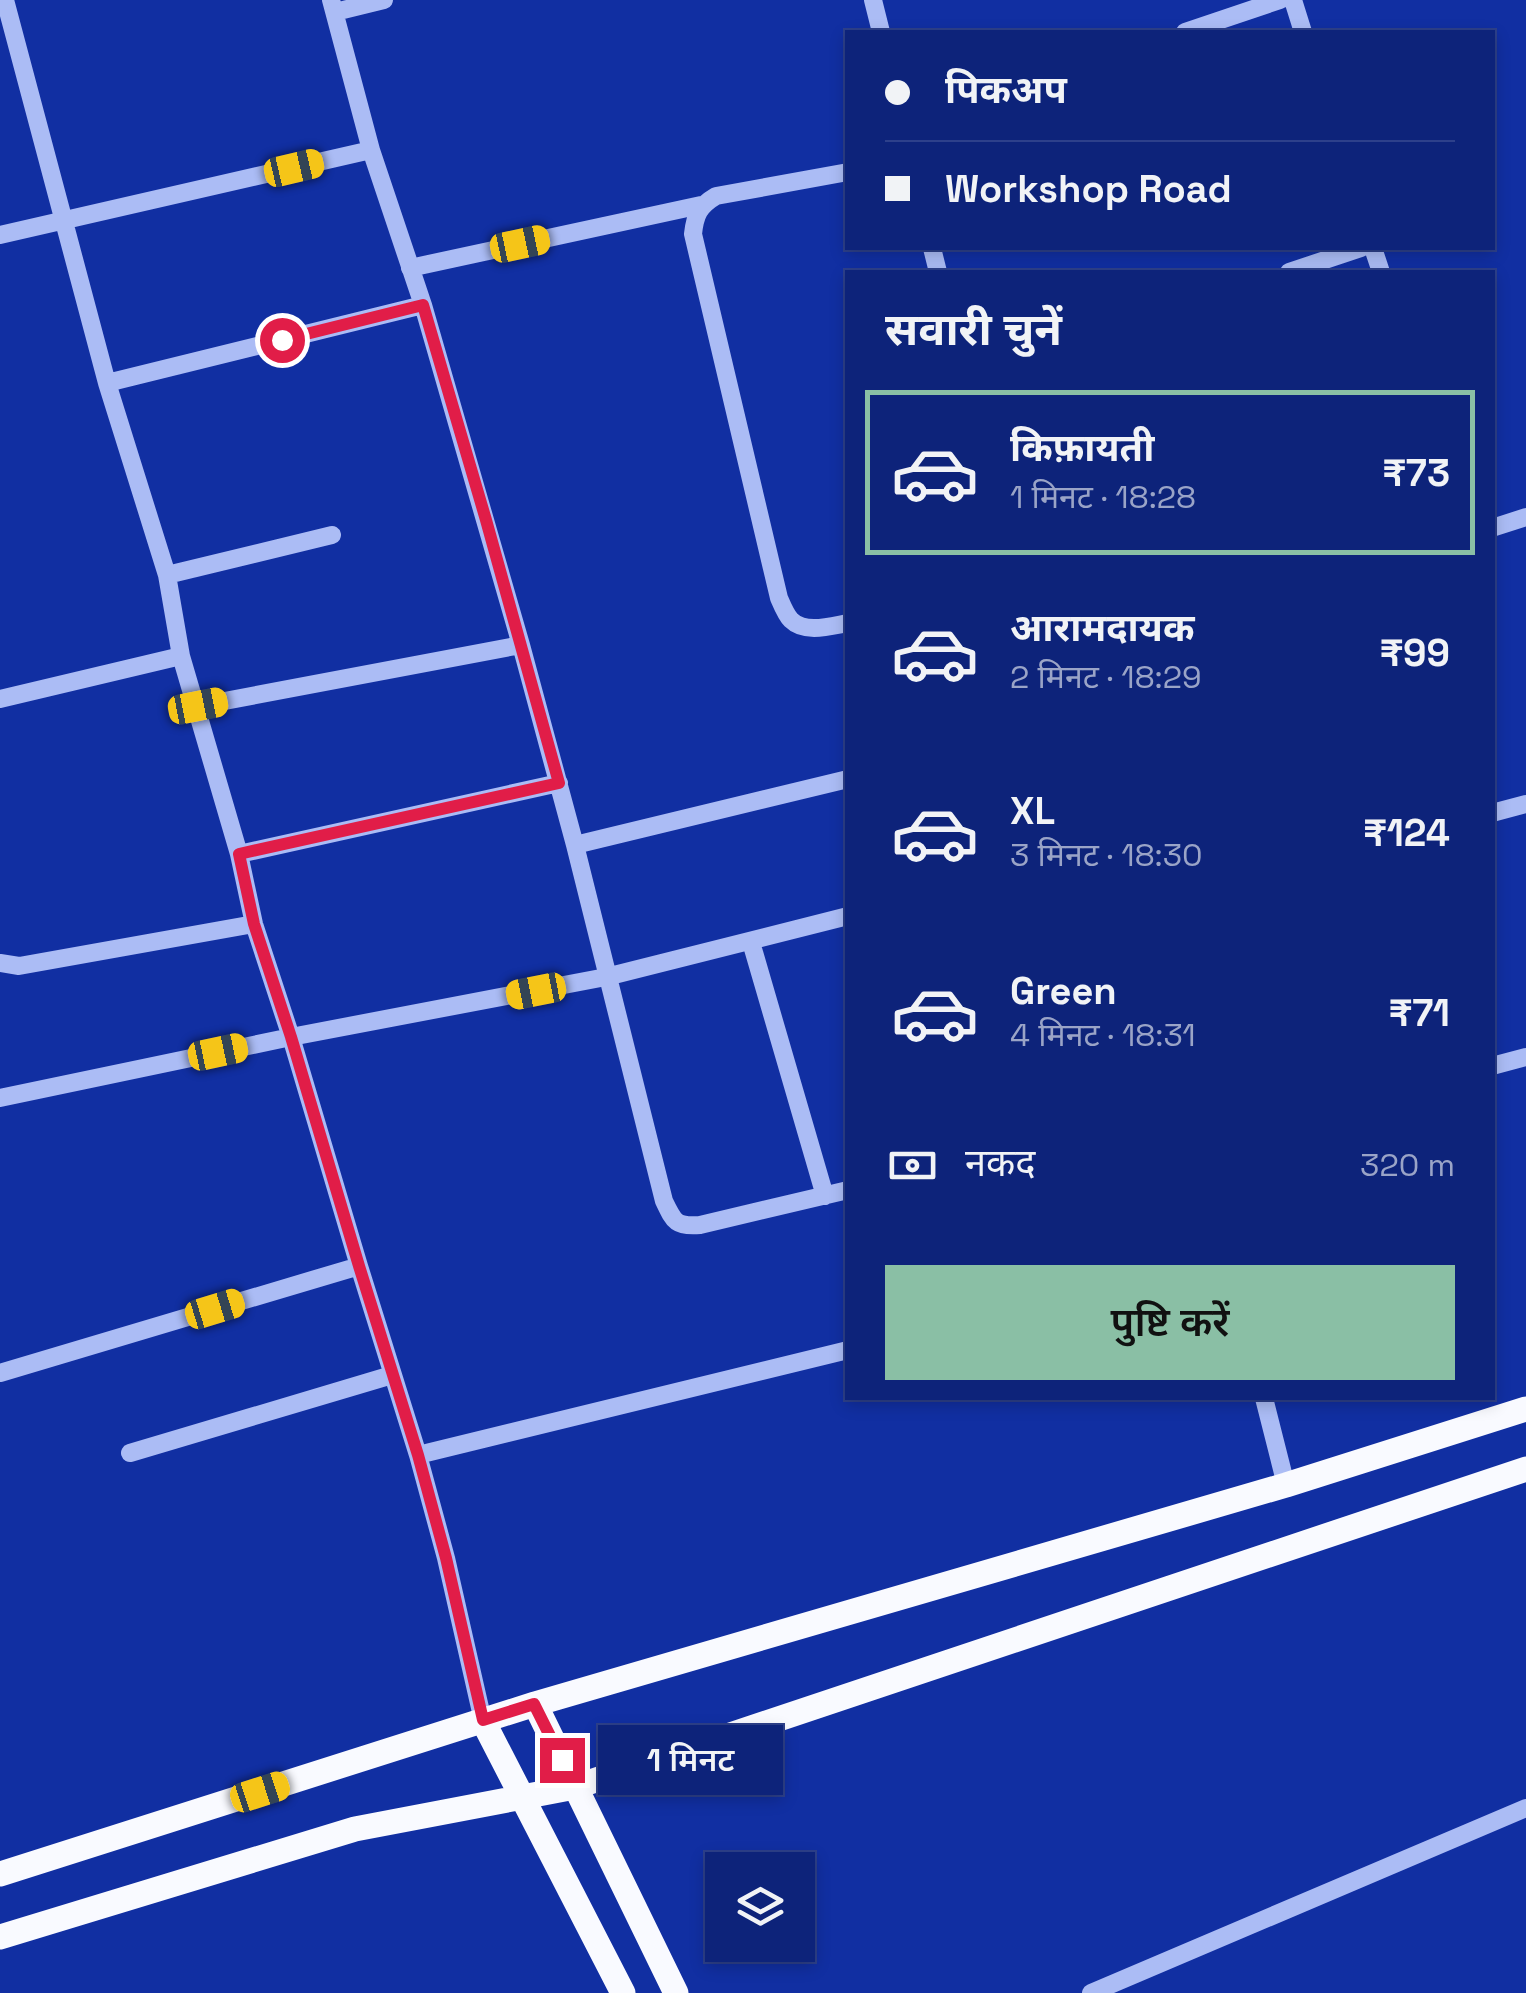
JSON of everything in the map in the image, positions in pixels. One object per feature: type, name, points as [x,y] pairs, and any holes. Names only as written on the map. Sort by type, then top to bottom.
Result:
[{"type":"main road","points":[[0,1874],[534,1704],[1286,1484],[1526,1409]]},
{"type":"main road","points":[[0,1937],[355,1829],[575,1787],[1526,1470]]},
{"type":"main road","points":[[534,1704],[676,1993]]},
{"type":"main road","points":[[483,1720],[622,1993]]},
{"type":"street","points":[[5,0],[107,384],[166,575],[181,656],[239,854],[254,924],[418,1455],[483,1720]]},
{"type":"street","points":[[384,0],[333,6],[371,150],[423,305],[521,645],[664,1202],[672,1220],[683,1226],[700,1225],[845,1191]]},
{"type":"street","points":[[873,0],[880,30]]},
{"type":"street","points":[[1191,30],[1280,0]]},
{"type":"street","points":[[1293,0],[1302,30]]},
{"type":"street","points":[[0,236],[371,150]]},
{"type":"street","points":[[410,268],[701,205],[716,196],[845,173]]},
{"type":"street","points":[[701,205],[693,234],[779,598],[789,620],[802,626],[818,628],[845,623]]},
{"type":"street","points":[[1295,270],[1355,250]]},
{"type":"street","points":[[107,384],[423,305]]},
{"type":"street","points":[[1495,527],[1526,518]]},
{"type":"street","points":[[166,575],[332,535]]},
{"type":"street","points":[[198,706],[521,645]]},
{"type":"street","points":[[0,699],[181,656]]},
{"type":"street","points":[[575,844],[845,780]]},
{"type":"street","points":[[239,854],[559,783]]},
{"type":"street","points":[[1495,812],[1526,804]]},
{"type":"street","points":[[0,1098],[606,977],[845,917]]},
{"type":"street","points":[[0,963],[20,966],[254,924]]},
{"type":"street","points":[[751,942],[825,1196]]},
{"type":"street","points":[[1495,1065],[1526,1057]]},
{"type":"street","points":[[0,1373],[359,1266]]},
{"type":"street","points":[[418,1455],[845,1351]]},
{"type":"street","points":[[130,1453],[392,1375]]},
{"type":"street","points":[[1265,1400],[1286,1484]]},
{"type":"street","points":[[1091,1993],[1526,1808]]},
{"type":"route","points":[[282,340],[423,305],[559,783],[239,854],[254,924],[418,1455],[483,1720],[534,1704],[562,1760]]}]
